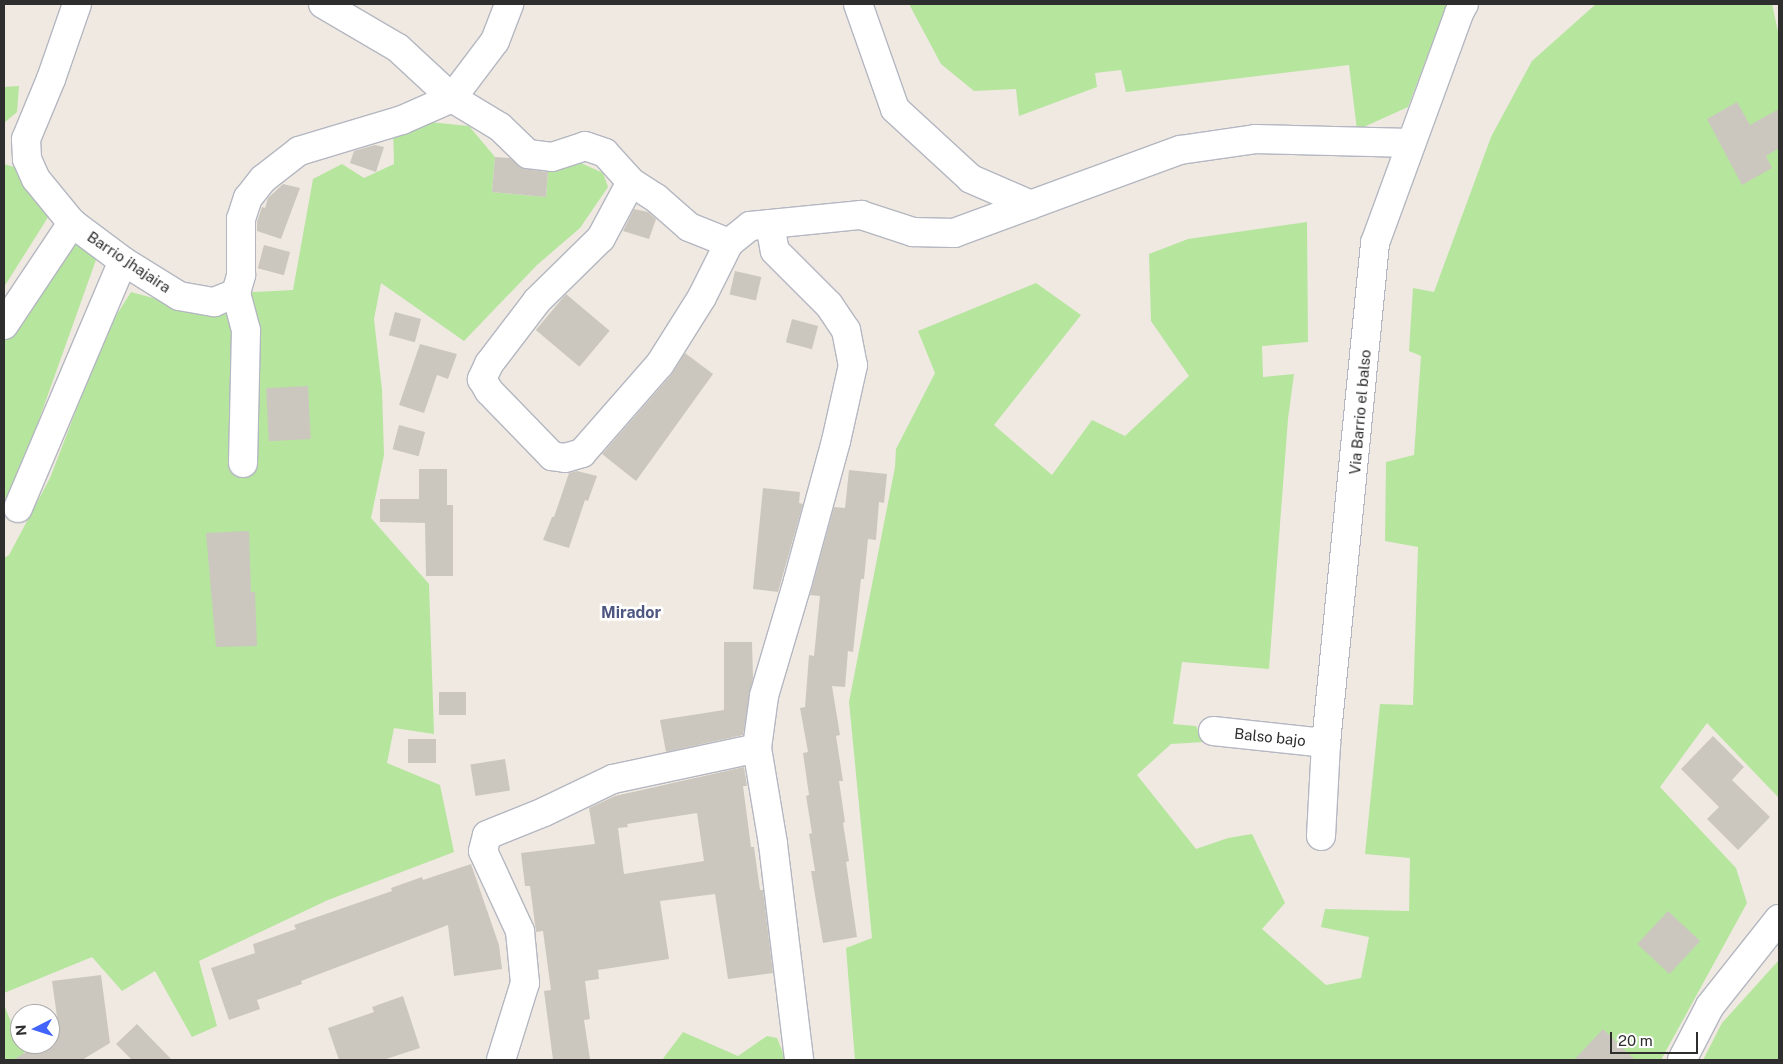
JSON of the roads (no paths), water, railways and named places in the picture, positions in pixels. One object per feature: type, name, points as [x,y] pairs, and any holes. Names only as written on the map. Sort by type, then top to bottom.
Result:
[{"type":"street","name":"Barrio jhajaira","points":[[77,4],[51,79],[26,139],[27,159],[36,179],[72,223],[123,261],[179,296],[214,302],[236,293]]},
{"type":"street","points":[[323,4],[398,48],[452,98],[500,127],[528,154],[552,157],[585,146],[604,153],[631,182],[656,198],[690,227],[729,243]]},
{"type":"street","points":[[243,464],[246,331],[236,293],[241,275],[241,219],[248,198],[263,179],[299,151],[402,120],[452,98],[495,42],[509,4]]},
{"type":"street","points":[[858,4],[895,109],[971,179],[1031,205]]},
{"type":"street","name":"Via Barrio el balso","points":[[1321,836],[1326,743],[1375,244],[1410,144],[1464,4]]},
{"type":"street","points":[[631,182],[601,238],[538,301],[489,364],[482,379],[489,391],[552,456],[565,458],[582,453],[660,364],[702,297],[729,243],[750,226],[861,215],[913,232],[954,233],[1180,150],[1255,139],[1410,144]]},
{"type":"street","points":[[4,325],[72,223]]},
{"type":"street","points":[[770,224],[775,251],[829,305],[846,330],[853,365],[836,441],[806,553],[764,696],[758,748],[773,844],[799,1060]]},
{"type":"street","points":[[18,508],[123,261]]},
{"type":"street","name":"Balso bajo","points":[[1213,730],[1326,743]]},
{"type":"street","points":[[501,1060],[524,983],[520,931],[483,851],[487,835],[544,812],[614,779],[758,748]]},
{"type":"street","points":[[1682,1060],[1710,1006],[1779,918]]},
{"type":"district","name":"Mirador","points":[[631,613]]}]
